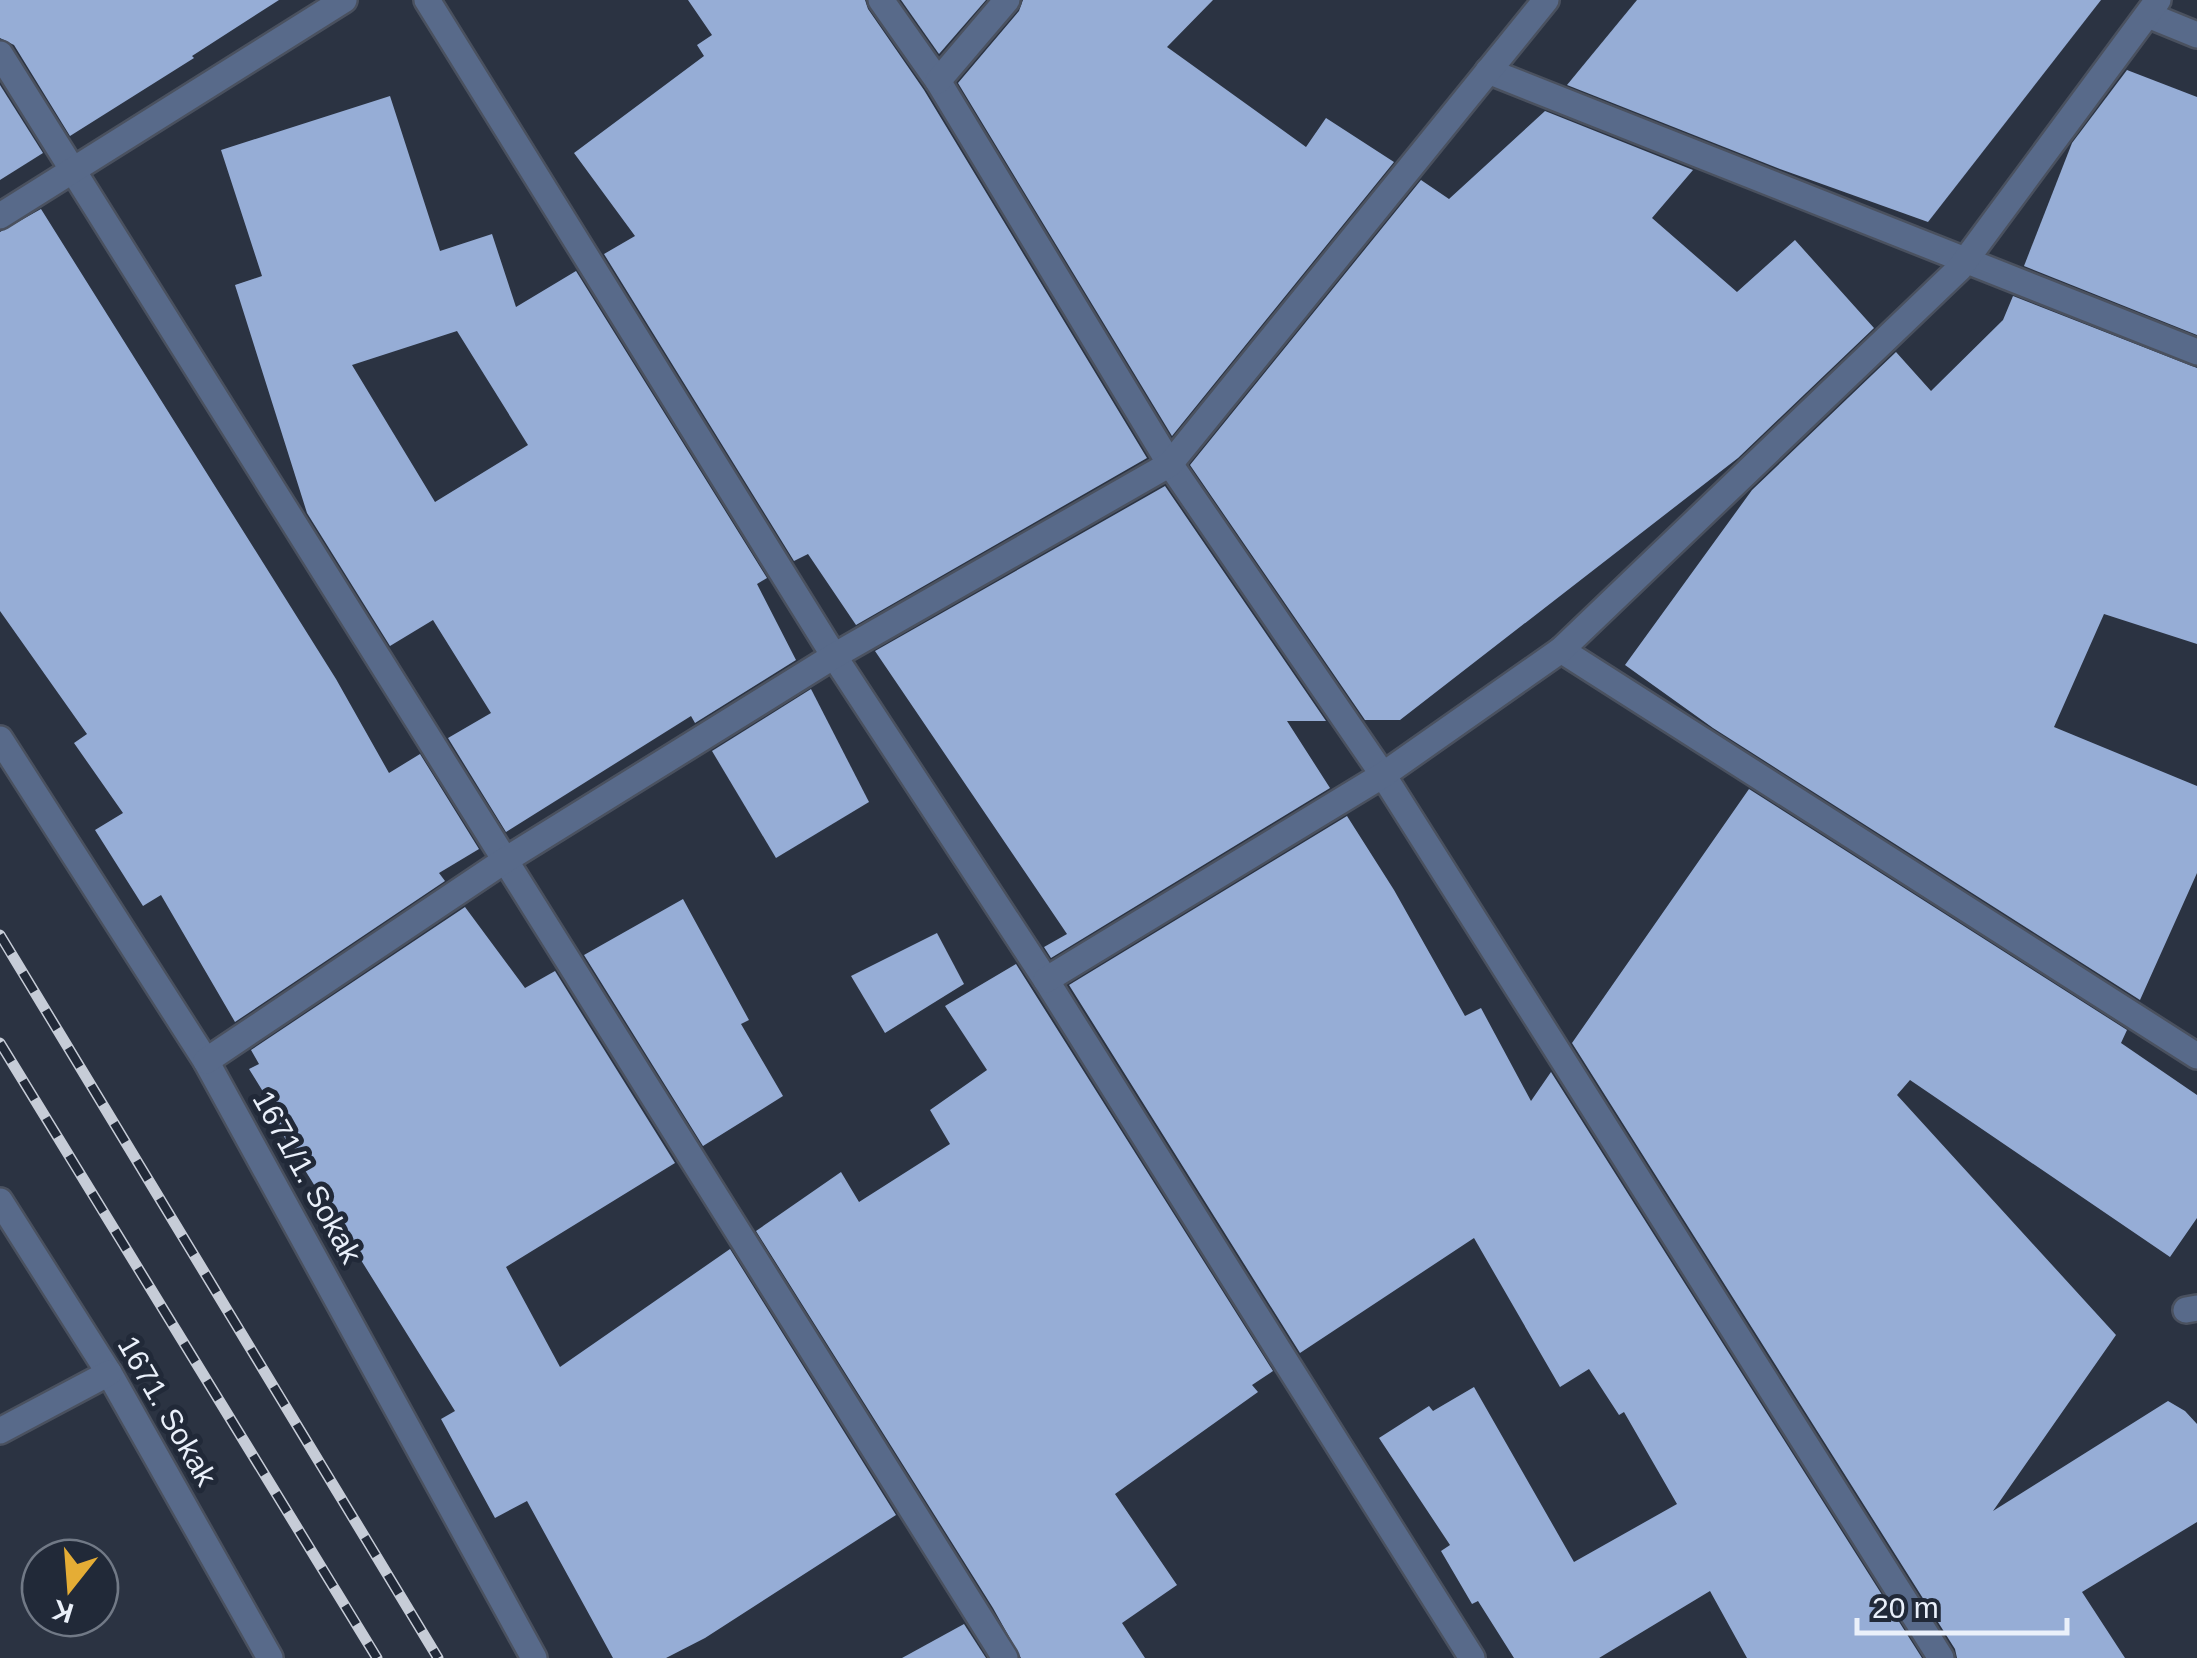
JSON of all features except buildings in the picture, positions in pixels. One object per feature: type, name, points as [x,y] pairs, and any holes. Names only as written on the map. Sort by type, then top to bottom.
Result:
[{"type":"street","points":[[0,216],[344,0]]},
{"type":"street","points":[[427,0],[834,656],[1046,980],[1472,1658]]},
{"type":"street","points":[[882,0],[938,81],[1170,464],[1382,775],[1941,1658]]},
{"type":"street","points":[[938,81],[1007,0]]},
{"type":"street","points":[[206,1061],[504,862],[834,656],[1170,464],[1546,0]]},
{"type":"street","points":[[1046,980],[1382,775],[1561,650],[1966,261],[2153,8],[2197,35]]},
{"type":"street","points":[[0,54],[1005,1658]]},
{"type":"street","points":[[1488,71],[2197,352]]},
{"type":"street","points":[[1561,650],[2197,1056]]},
{"type":"street","name":"1671/1. Sokak","points":[[0,739],[206,1061],[534,1658]]},
{"type":"street","name":"1671. Sokak","points":[[0,1202],[110,1373],[270,1658]]},
{"type":"street","points":[[0,1431],[110,1373]]},
{"type":"railway","points":[[0,935],[438,1658]]},
{"type":"railway","points":[[0,1043],[377,1658]]}]
